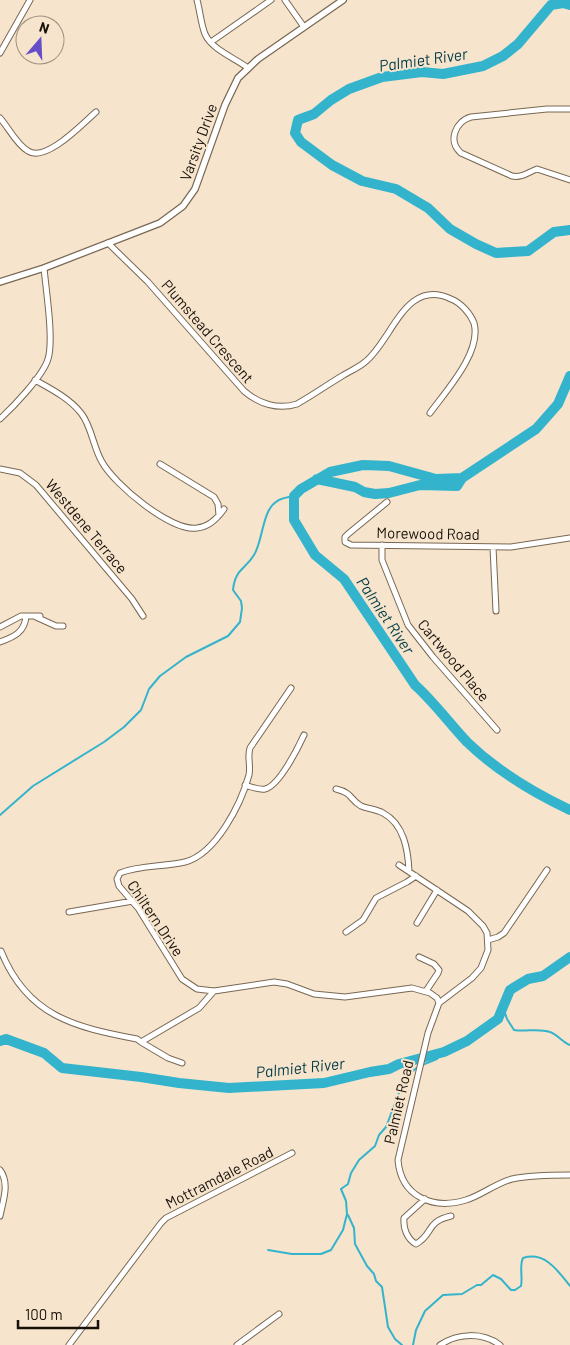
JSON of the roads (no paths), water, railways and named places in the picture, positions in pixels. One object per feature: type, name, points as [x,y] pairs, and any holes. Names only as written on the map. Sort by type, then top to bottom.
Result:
[{"type":"street","points":[[0,53],[30,0]]},
{"type":"street","points":[[197,0],[204,30],[211,42],[248,68]]},
{"type":"street","points":[[211,42],[271,0]]},
{"type":"street","points":[[285,0],[304,27]]},
{"type":"street","name":"Varsity Drive","points":[[1,281],[44,268],[160,223],[173,214],[186,203],[198,182],[232,88],[238,78],[248,68],[343,0]]},
{"type":"street","points":[[570,109],[539,109],[471,117],[461,121],[456,129],[454,138],[455,147],[461,153],[512,176],[518,177],[533,170],[541,170],[570,180]]},
{"type":"street","points":[[0,118],[25,149],[36,154],[61,142],[96,112]]},
{"type":"street","name":"Plumstead Crescent","points":[[108,243],[148,282],[244,391],[255,400],[271,406],[297,404],[365,362],[383,344],[400,315],[413,301],[420,297],[435,295],[452,299],[464,308],[472,319],[475,330],[474,343],[464,364],[430,413]]},
{"type":"street","points":[[0,419],[21,398],[44,368],[49,352],[50,336],[44,268]]},
{"type":"street","points":[[35,380],[58,393],[80,412],[84,417],[103,464],[128,492],[175,524],[185,528],[202,527],[213,522],[224,510]]},
{"type":"street","points":[[160,464],[214,497],[218,504],[219,516]]},
{"type":"street","name":"Westdene Terrace","points":[[0,469],[20,473],[36,485],[132,599],[144,616]]},
{"type":"street","name":"Morewood Road","points":[[388,502],[348,534],[344,540],[345,542],[351,545],[493,547],[529,545],[570,538]]},
{"type":"street","name":"Cartwood Place","points":[[382,545],[382,560],[408,625],[438,663],[497,730]]},
{"type":"street","points":[[493,547],[496,611]]},
{"type":"street","points":[[0,642],[15,637],[24,626],[26,616]]},
{"type":"street","points":[[0,628],[13,620],[26,616],[38,616],[56,626],[63,626]]},
{"type":"street","name":"Chiltern Drive","points":[[291,688],[250,748],[248,754],[250,768],[238,803],[210,846],[202,854],[182,862],[118,874],[119,886],[133,901],[182,979],[197,989],[214,991],[274,982],[331,997],[355,996],[412,988],[426,991]]},
{"type":"street","points":[[245,785],[262,789],[268,788],[294,756],[304,735]]},
{"type":"street","points":[[336,789],[349,793],[358,804],[381,812],[392,819],[399,828],[405,842],[409,871]]},
{"type":"street","points":[[398,865],[476,918],[483,926],[488,940],[488,950],[481,968],[472,978],[439,1003],[437,998],[426,991],[439,970],[434,964],[419,957]]},
{"type":"street","points":[[488,940],[504,933],[547,870]]},
{"type":"street","points":[[346,932],[363,920],[376,898],[416,876]]},
{"type":"street","points":[[417,923],[437,890]]},
{"type":"street","points":[[69,912],[133,901]]},
{"type":"street","points":[[1,951],[6,964],[20,987],[41,1006],[79,1026],[137,1039],[168,1058],[182,1064]]},
{"type":"street","points":[[141,1042],[199,1008],[214,991]]},
{"type":"street","name":"Palmiet Road","points":[[424,1199],[412,1192],[401,1178],[398,1160],[416,1076],[428,1032],[439,1003]]},
{"type":"street","name":"Mottramdale Road","points":[[69,1345],[166,1218],[292,1153]]},
{"type":"street","points":[[0,1170],[5,1178],[6,1185],[0,1216]]},
{"type":"street","points":[[451,1216],[432,1225],[424,1239],[418,1243],[414,1243],[406,1233],[404,1218],[424,1199],[436,1202],[459,1202],[510,1180],[530,1176],[570,1175]]},
{"type":"street","points":[[237,1345],[279,1314]]},
{"type":"street","points":[[440,1345],[456,1337],[475,1335],[489,1338],[500,1345]]},
{"type":"waterway","name":"Palmiet River","points":[[570,5],[563,3],[551,5],[518,44],[503,56],[483,66],[443,74],[422,72],[382,77],[349,89],[331,100],[314,114],[298,120],[295,133],[301,142],[332,165],[362,181],[396,189],[428,208],[450,229],[496,253],[528,251],[554,232],[570,230]]},
{"type":"waterway","name":"Palmiet River","points":[[570,376],[558,404],[536,429],[462,478],[436,479],[389,466],[363,465],[330,472],[301,489],[294,496],[294,520],[315,555],[344,579],[415,685],[478,753],[503,772],[542,796],[570,810]]},
{"type":"waterway","points":[[317,479],[355,487],[364,492],[375,494],[389,493],[420,485],[457,486],[462,478]]},
{"type":"waterway","points":[[0,815],[33,786],[104,742],[124,727],[141,710],[149,689],[160,676],[186,657],[228,636],[240,622],[242,608],[241,601],[233,590],[236,578],[251,560],[257,549],[265,519],[271,506],[280,500],[294,496]]},
{"type":"waterway","name":"Palmiet River","points":[[0,1041],[6,1039],[44,1053],[62,1068],[229,1088],[324,1083],[389,1069],[399,1064],[444,1052],[467,1041],[498,1019],[510,990],[528,979],[543,976],[570,957]]},
{"type":"waterway","points":[[503,1007],[507,1019],[514,1030],[550,1032],[570,1045]]},
{"type":"waterway","points":[[422,1065],[437,1059],[442,1052]]},
{"type":"waterway","points":[[268,1250],[292,1254],[321,1254],[331,1250],[343,1230],[347,1214],[346,1201],[341,1189],[348,1184],[351,1173],[359,1160],[375,1146],[379,1135],[386,1127],[405,1077],[418,1067]]},
{"type":"waterway","points":[[348,1215],[354,1228],[355,1244],[367,1266],[374,1274],[376,1281],[382,1287],[388,1327],[395,1339],[402,1345]]},
{"type":"waterway","points":[[413,1345],[416,1330],[425,1311],[443,1295],[462,1294],[477,1285],[481,1285],[493,1275],[501,1279],[511,1290],[521,1286],[521,1264],[523,1258],[538,1257],[544,1260],[556,1269],[570,1286]]}]
